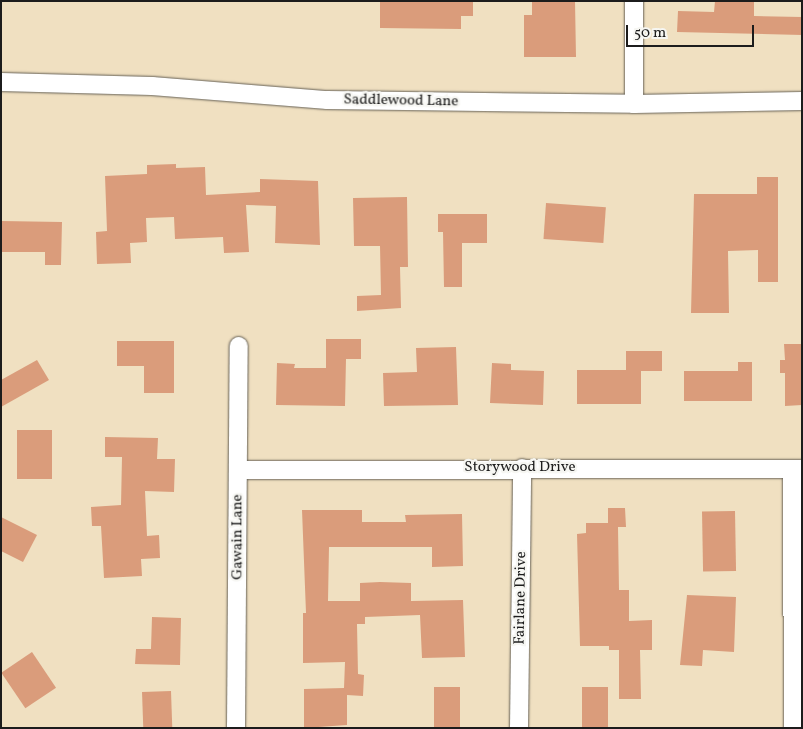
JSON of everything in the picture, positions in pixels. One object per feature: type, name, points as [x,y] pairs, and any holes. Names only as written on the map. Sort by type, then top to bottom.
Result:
[{"type":"street","points":[[634,1],[634,104]]},
{"type":"street","name":"Saddlewood Lane","points":[[1,82],[152,86],[327,100],[634,104],[802,101]]},
{"type":"street","name":"Gawain Lane","points":[[236,728],[239,346]]},
{"type":"street","name":"Fairlane Drive","points":[[519,728],[522,468]]},
{"type":"street","points":[[793,728],[797,469]]},
{"type":"street","name":"Storywood Drive","points":[[239,470],[797,469]]},
{"type":"building","points":[[380,1],[473,1],[473,16],[461,16],[461,29],[380,28]]},
{"type":"building","points":[[532,1],[575,1],[576,57],[524,57],[524,15],[532,15]]},
{"type":"building","points":[[715,1],[754,1],[754,16],[802,17],[802,35],[677,32],[678,11],[714,12]]},
{"type":"building","points":[[176,164],[176,168],[205,167],[206,195],[260,192],[260,179],[318,181],[320,245],[275,243],[276,206],[246,205],[249,252],[224,253],[223,237],[175,239],[174,217],[146,218],[147,242],[130,243],[131,263],[97,264],[96,232],[107,231],[105,176],[147,174],[147,165]]},
{"type":"building","points":[[757,177],[778,177],[778,282],[758,282],[758,250],[728,251],[729,313],[691,313],[694,194],[757,194]]},
{"type":"building","points":[[407,197],[408,267],[400,267],[401,308],[357,311],[357,296],[381,295],[380,246],[354,246],[353,198]]},
{"type":"building","points":[[546,203],[606,207],[603,243],[543,239]]},
{"type":"building","points":[[438,214],[487,214],[487,243],[462,243],[462,287],[444,287],[443,232],[438,232]]},
{"type":"building","points":[[1,221],[62,222],[61,265],[45,265],[45,252],[1,252]]},
{"type":"building","points":[[326,339],[361,339],[361,359],[346,359],[345,406],[276,405],[277,363],[295,364],[294,368],[326,368]]},
{"type":"building","points":[[117,341],[174,341],[174,393],[144,393],[144,366],[117,366]]},
{"type":"building","points":[[784,344],[802,344],[802,405],[785,406],[785,373],[780,373],[780,360],[785,360]]},
{"type":"building","points":[[456,347],[458,405],[384,406],[383,373],[417,372],[416,348]]},
{"type":"building","points":[[626,351],[662,351],[662,371],[641,371],[641,404],[577,404],[577,370],[626,370]]},
{"type":"building","points":[[37,360],[49,380],[1,407],[1,380]]},
{"type":"building","points":[[738,362],[752,362],[752,401],[684,401],[684,371],[738,371]]},
{"type":"building","points":[[492,363],[511,364],[511,370],[544,371],[543,405],[490,403]]},
{"type":"building","points":[[17,430],[52,430],[52,479],[17,479]]},
{"type":"building","points":[[105,437],[158,438],[157,459],[175,459],[174,492],[145,491],[147,536],[159,535],[160,558],[141,559],[142,576],[104,578],[101,526],[92,526],[91,507],[121,505],[122,457],[105,457]]},
{"type":"building","points":[[608,508],[625,508],[626,527],[618,527],[619,590],[629,590],[629,621],[652,620],[652,650],[640,650],[641,699],[619,699],[619,650],[609,650],[609,646],[580,646],[577,534],[586,533],[586,523],[608,523]]},
{"type":"building","points":[[302,510],[362,510],[362,522],[406,522],[405,515],[462,514],[463,566],[432,567],[432,547],[329,547],[328,601],[360,601],[360,583],[380,582],[411,583],[411,601],[463,600],[465,657],[422,658],[420,615],[365,617],[365,624],[357,624],[358,674],[364,675],[363,696],[347,695],[347,725],[304,728],[304,689],[344,688],[345,662],[303,663],[303,613],[306,613]]},
{"type":"building","points":[[735,511],[736,571],[703,572],[702,512]]},
{"type":"building","points":[[1,517],[37,535],[23,562],[1,551]]},
{"type":"building","points":[[687,595],[736,597],[734,652],[703,650],[702,666],[680,665]]},
{"type":"building","points":[[152,617],[181,618],[180,665],[135,664],[136,649],[151,649]]},
{"type":"building","points":[[32,652],[56,688],[25,708],[1,673]]},
{"type":"building","points":[[434,687],[460,687],[460,728],[434,728]]},
{"type":"building","points":[[582,687],[608,687],[608,728],[582,728]]},
{"type":"building","points":[[171,691],[172,728],[143,728],[142,692]]}]
